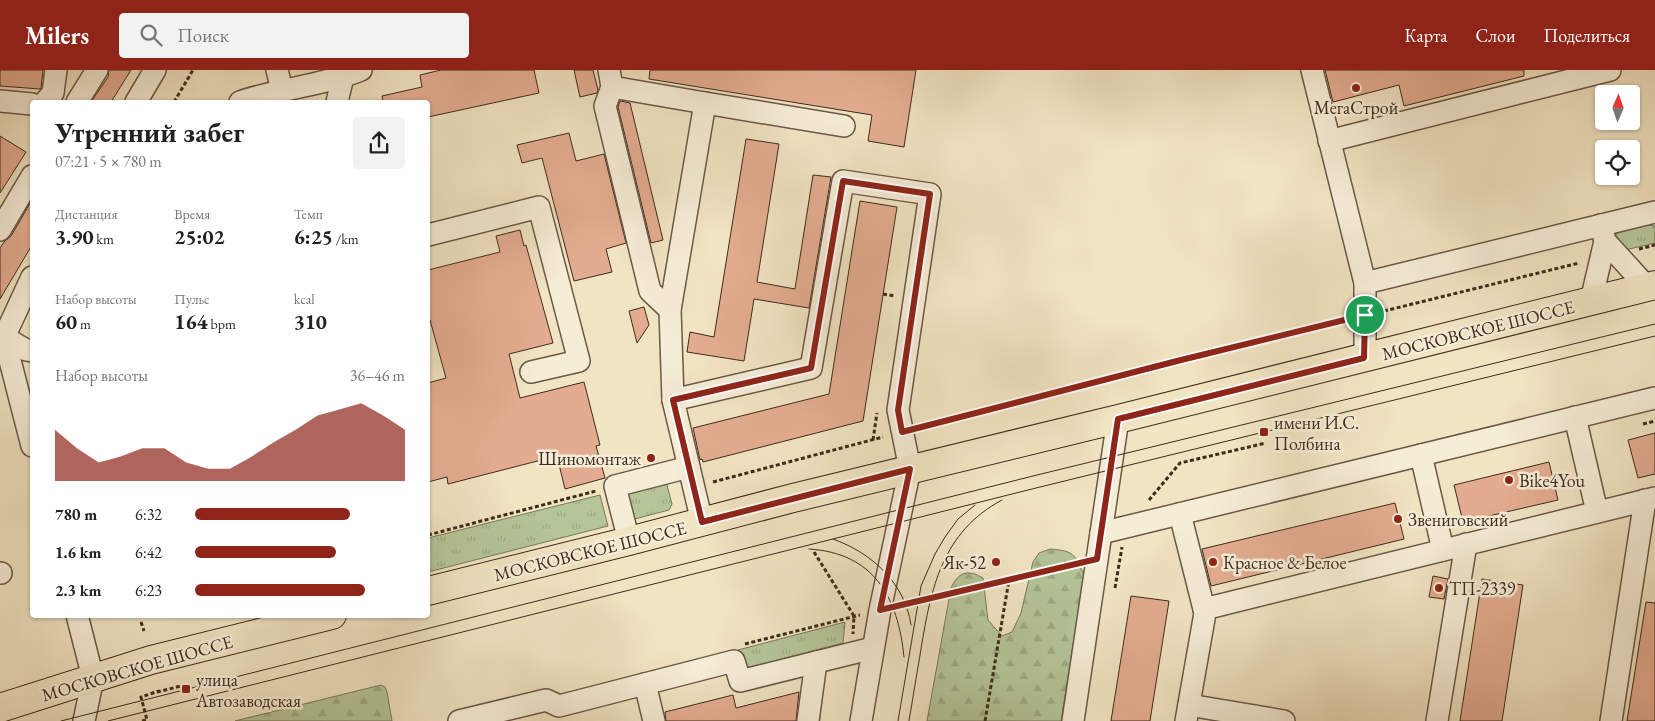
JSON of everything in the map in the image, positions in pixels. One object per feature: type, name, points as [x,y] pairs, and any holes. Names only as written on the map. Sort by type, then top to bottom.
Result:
[{"type":"main road","name":"МОСКОВСКОЕ ШОССЕ","points":[[430,591],[910,469],[1651,286]]},
{"type":"main road","name":"МОСКОВСКОЕ ШОССЕ","points":[[0,708],[18,704],[151,660],[320,618]]},
{"type":"street","points":[[47,100],[54,93],[56,70]]},
{"type":"street","points":[[78,100],[97,70]]},
{"type":"street","points":[[137,100],[155,70]]},
{"type":"street","points":[[277,70],[282,90]]},
{"type":"street","points":[[1312,70],[1365,283],[1364,358]]},
{"type":"street","points":[[1329,141],[1610,70]]},
{"type":"street","points":[[247,100],[352,74]]},
{"type":"street","points":[[338,100],[352,74]]},
{"type":"street","points":[[670,310],[650,291],[605,106],[611,79],[705,103],[844,126]]},
{"type":"street","points":[[0,101],[30,104]]},
{"type":"street","points":[[702,522],[673,400],[670,310],[705,103]]},
{"type":"street","points":[[0,230],[30,179]]},
{"type":"street","points":[[673,400],[811,368],[843,181],[930,194],[898,410],[910,469],[880,610],[861,721]]},
{"type":"street","points":[[430,234],[539,207],[578,361],[531,372]]},
{"type":"street","points":[[1365,283],[1606,244],[1655,212]]},
{"type":"street","points":[[1606,244],[1651,286]]},
{"type":"street","points":[[1591,301],[1606,244]]},
{"type":"street","points":[[30,281],[2,342],[30,439]]},
{"type":"street","points":[[2,342],[30,351]]},
{"type":"street","points":[[1101,533],[1655,398]]},
{"type":"street","points":[[1575,417],[1597,512]]},
{"type":"street","points":[[1072,721],[1118,419]]},
{"type":"street","points":[[1421,455],[1443,550]]},
{"type":"street","points":[[629,541],[615,486],[692,477]]},
{"type":"street","points":[[1204,608],[1650,499],[1611,721]]},
{"type":"street","points":[[1180,514],[1205,613],[1188,713],[1284,721]]},
{"type":"street","points":[[1437,721],[1466,544]]},
{"type":"street","points":[[78,618],[93,678],[84,721]]},
{"type":"street","points":[[460,721],[546,700],[561,713],[645,684],[734,660],[740,682],[873,648]]},
{"type":"street","points":[[808,721],[816,662]]},
{"type":"street","points":[[645,684],[654,721]]},
{"type":"path","points":[[175,100],[193,70]]},
{"type":"path","points":[[692,477],[902,432],[1365,315],[1606,244],[1655,245]]},
{"type":"path","points":[[814,552],[854,616],[1097,559],[1122,550],[1126,527],[1180,463],[1266,443]]},
{"type":"path","points":[[430,533],[615,486]]},
{"type":"path","points":[[986,721],[1009,580]]},
{"type":"path","points":[[141,622],[144,632]]},
{"type":"path","points":[[141,696],[185,685]]},
{"type":"path","points":[[141,696],[159,691]]},
{"type":"path","points":[[141,696],[147,720],[142,721]]},
{"type":"green space","points":[[1648,225],[1655,226],[1655,243],[1625,250],[1617,241],[1617,233]]},
{"type":"green space","points":[[665,478],[672,504],[669,510],[631,520],[623,489]]},
{"type":"green space","points":[[600,495],[608,526],[430,571],[430,538]]},
{"type":"green space","points":[[1050,549],[1064,551],[1073,555],[1084,575],[1061,721],[927,721],[951,588],[957,578],[968,573],[983,578],[988,620],[1002,636],[1012,632],[1021,613],[1033,562],[1039,553]]},
{"type":"green space","points":[[845,622],[843,643],[743,669],[738,650]]},
{"type":"green space","points":[[381,685],[385,687],[387,692],[392,721],[235,721]]},
{"type":"building","points":[[0,70],[43,70],[41,88],[0,86]]},
{"type":"building","points":[[109,70],[131,70],[112,100],[92,100],[108,77]]},
{"type":"building","points":[[441,70],[534,70],[539,93],[430,117],[430,100],[383,100],[382,96],[422,87],[420,75]]},
{"type":"building","points":[[574,70],[593,70],[597,93],[580,97]]},
{"type":"building","points":[[650,70],[916,70],[904,147],[868,141],[872,115],[649,79]]},
{"type":"building","name":"МегаСтрой","points":[[1325,70],[1524,70],[1524,76],[1404,106],[1399,85],[1333,102]]},
{"type":"building","points":[[620,101],[630,103],[663,240],[651,243],[618,107]]},
{"type":"building","points":[[569,133],[576,161],[604,154],[626,243],[606,249],[612,272],[574,281],[542,158],[522,163],[517,145]]},
{"type":"building","points":[[0,136],[26,152],[0,193]]},
{"type":"building","points":[[746,139],[779,144],[757,282],[795,289],[813,175],[831,177],[809,308],[754,299],[744,361],[687,352],[690,332],[714,337]]},
{"type":"building","points":[[860,201],[897,207],[863,421],[703,462],[702,459],[700,460],[693,428],[829,394]]},
{"type":"building","points":[[30,203],[30,248],[0,299],[0,248],[11,236]]},
{"type":"building","points":[[520,230],[524,246],[526,245],[553,343],[509,354],[520,398],[584,382],[600,445],[596,446],[605,478],[565,489],[557,456],[448,484],[447,477],[430,481],[430,382],[446,378],[430,320],[430,270],[500,252],[496,236]]},
{"type":"building","points":[[644,307],[649,325],[637,343],[629,311]]},
{"type":"building","points":[[1655,433],[1655,474],[1638,478],[1628,440]]},
{"type":"building","points":[[1549,462],[1558,500],[1463,522],[1454,485]]},
{"type":"building","points":[[1395,503],[1404,539],[1211,586],[1202,549]]},
{"type":"building","name":"ТП-2339","points":[[1433,576],[1448,579],[1444,599],[1429,597]]},
{"type":"building","points":[[1482,579],[1523,585],[1502,721],[1460,721]]},
{"type":"building","points":[[1131,596],[1169,601],[1150,721],[1111,721]]},
{"type":"building","points":[[1646,602],[1655,603],[1655,721],[1627,721]]},
{"type":"building","points":[[799,692],[796,721],[666,721],[665,712],[733,695],[736,708]]},
{"type":"tram line","points":[[61,721],[1033,476],[1655,324]]},
{"type":"tram line","points":[[108,721],[1036,488],[1655,336]]},
{"type":"tram line","points":[[909,721],[929,604],[935,583],[953,545],[965,528],[982,513],[1002,500]]},
{"type":"tram line","points":[[898,721],[921,586],[935,554],[945,537],[958,519],[975,505]]},
{"type":"tram line","points":[[833,539],[861,552],[884,571],[902,596],[908,610],[911,625]]},
{"type":"tram line","points":[[809,549],[831,552],[850,559],[866,569],[879,582],[896,615],[904,657]]},
{"type":"place","name":"МегаСтрой","points":[[1356,88]]},
{"type":"place","name":"имени И.С. Полбина","points":[[1264,432]]},
{"type":"place","name":"Шиномонтаж","points":[[651,458]]},
{"type":"place","name":"Bike4You","points":[[1509,480]]},
{"type":"place","name":"Звениговский","points":[[1398,519]]},
{"type":"place","name":"Як-52","points":[[996,562]]},
{"type":"place","name":"Красное & Белое","points":[[1213,562]]},
{"type":"place","name":"ТП-2339","points":[[1439,588]]},
{"type":"place","name":"улица Автозаводская","points":[[186,689]]},
{"type":"route","points":[[843,181],[930,194],[898,410],[902,432],[1365,315],[1364,358],[1118,419],[1097,559],[880,610],[910,469],[702,522],[673,400],[811,368],[843,181]]}]
